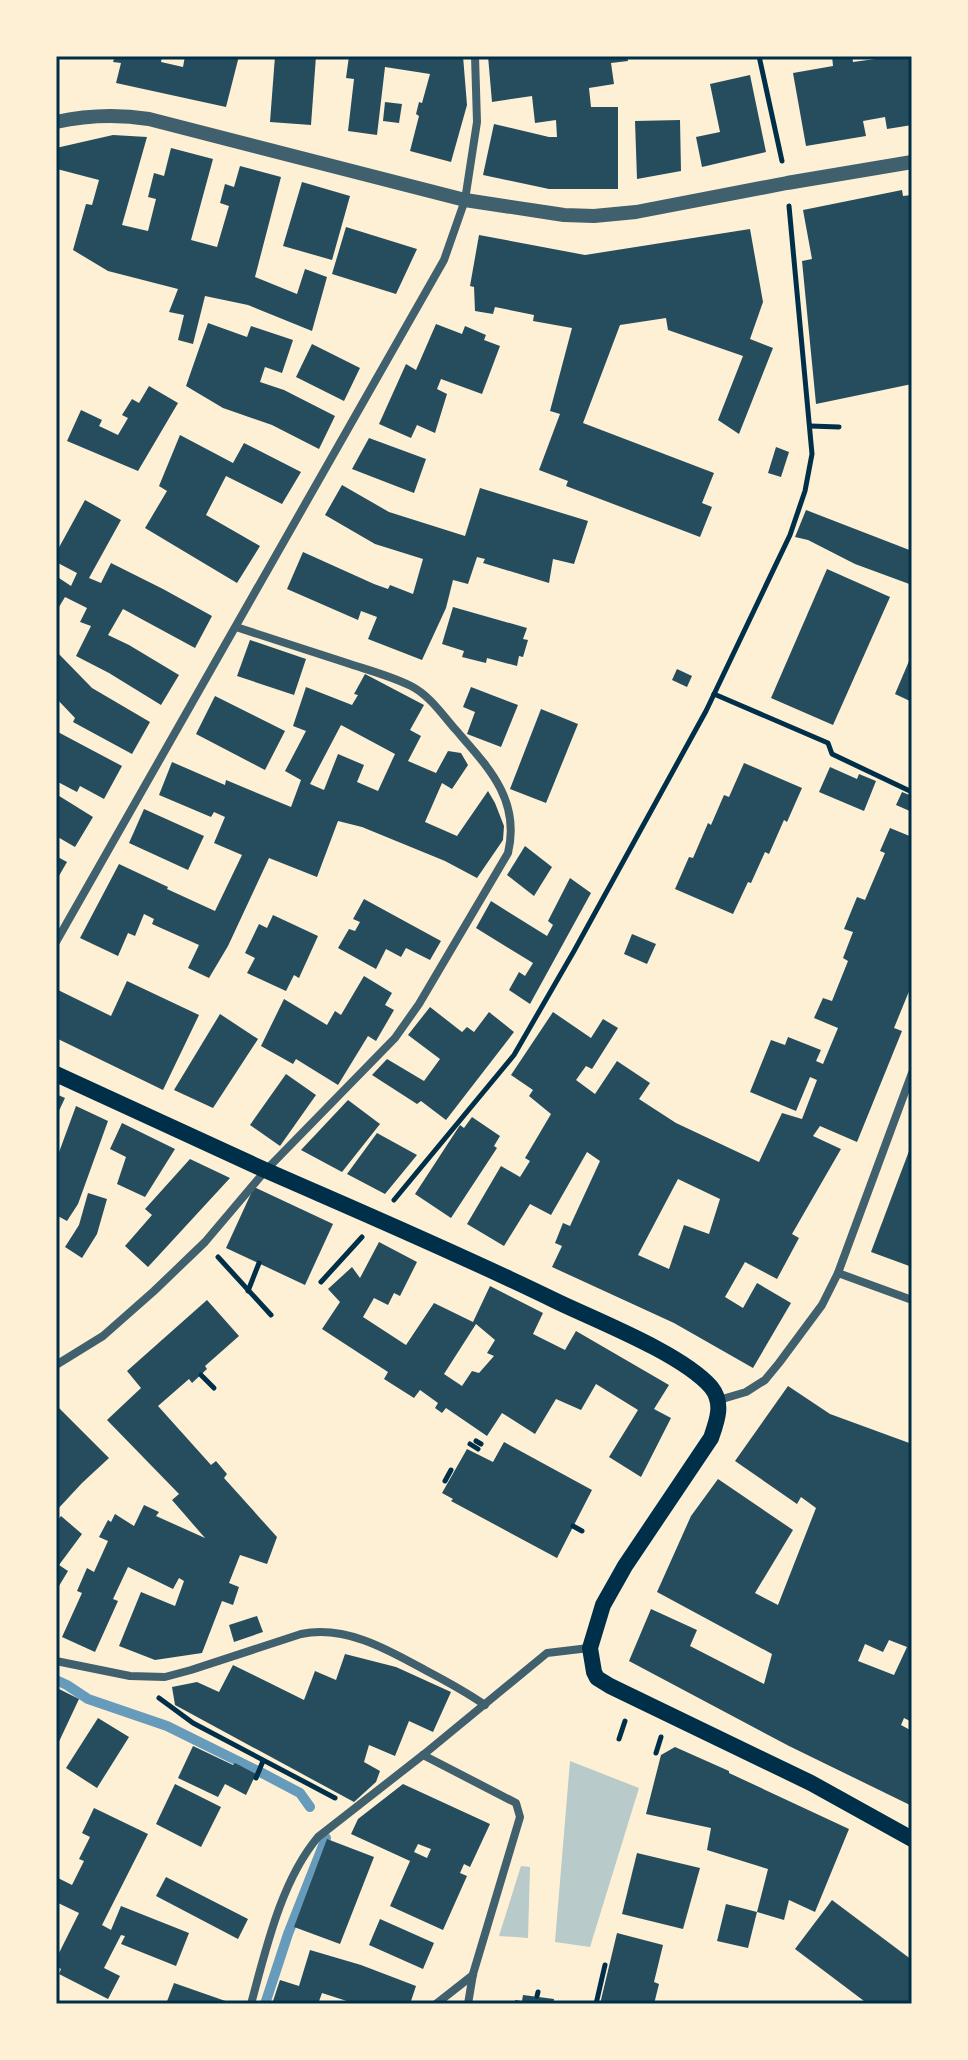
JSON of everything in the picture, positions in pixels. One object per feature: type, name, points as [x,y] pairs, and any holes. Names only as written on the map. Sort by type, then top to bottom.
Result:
[{"type":"main road","points":[[56,1074],[493,1270],[640,1341],[697,1374],[713,1389],[719,1400],[718,1420],[711,1438],[625,1566],[603,1605],[592,1641],[594,1672],[597,1678],[610,1686],[811,1783],[912,1839]]},
{"type":"street","points":[[56,942],[444,260],[465,200],[477,122],[475,56]]},
{"type":"street","points":[[56,122],[104,114],[149,119],[465,200],[564,215],[636,212],[912,162]]},
{"type":"street","points":[[56,1365],[109,1331],[205,1242],[266,1170],[395,1038],[409,1021],[508,853],[511,820],[504,794],[493,773],[428,698],[413,686],[386,676],[236,627]]},
{"type":"street","points":[[719,1400],[746,1392],[765,1380],[822,1305],[838,1273],[912,1073]]},
{"type":"street","points":[[838,1273],[912,1300]]},
{"type":"street","points":[[56,1661],[130,1676],[165,1677],[314,1631],[373,1643],[485,1705]]},
{"type":"street","points":[[251,2004],[285,1893],[297,1867],[318,1837],[547,1653],[592,1641]]},
{"type":"street","points":[[423,1755],[516,1803],[520,1817],[473,1974],[468,2004]]},
{"type":"street","points":[[436,2004],[473,1974]]},
{"type":"path","points":[[321,1282],[379,1219],[514,1055],[714,694],[790,535],[805,491],[812,454],[787,183],[759,56]]},
{"type":"path","points":[[810,426],[839,427]]},
{"type":"path","points":[[714,694],[828,743],[832,754],[912,792]]},
{"type":"path","points":[[205,1242],[271,1315]]},
{"type":"path","points":[[248,1291],[259,1263]]},
{"type":"path","points":[[201,1375],[214,1388]]},
{"type":"path","points":[[445,1481],[451,1470]]},
{"type":"path","points":[[573,1526],[582,1531]]},
{"type":"path","points":[[619,1739],[625,1721]]},
{"type":"path","points":[[193,1723],[354,1808]]},
{"type":"path","points":[[656,1753],[661,1736]]},
{"type":"path","points":[[256,1778],[263,1761]]},
{"type":"path","points":[[596,2004],[605,1965]]},
{"type":"shaded area","points":[[570,1761],[639,1788],[590,1947],[555,1942]]},
{"type":"shaded area","points":[[521,1866],[530,1867],[528,1938],[499,1936]]},
{"type":"building","points":[[115,56],[162,56],[161,62],[183,67],[185,56],[239,56],[226,107],[116,83],[121,63],[113,62]]},
{"type":"building","points":[[275,56],[316,56],[311,125],[270,122]]},
{"type":"building","points":[[349,56],[463,56],[467,105],[451,162],[410,151],[419,116],[416,114],[419,102],[422,103],[430,74],[385,67],[377,135],[348,131],[354,79],[346,78]]},
{"type":"building","points":[[488,56],[627,56],[628,61],[611,63],[614,84],[589,88],[591,107],[618,107],[618,189],[549,189],[483,175],[494,124],[557,137],[556,120],[535,123],[532,96],[492,102]]},
{"type":"building","points":[[832,56],[852,56],[853,62],[875,59],[874,56],[912,56],[912,125],[887,129],[885,117],[863,121],[866,136],[806,146],[793,73],[833,66]]},
{"type":"building","points":[[750,75],[766,152],[702,167],[696,137],[720,132],[710,84]]},
{"type":"building","points":[[385,102],[402,104],[399,123],[383,121]]},
{"type":"building","points":[[680,120],[681,171],[637,179],[635,121]]},
{"type":"building","points":[[113,135],[147,137],[122,225],[148,231],[156,199],[148,197],[154,173],[164,176],[171,148],[213,159],[191,240],[217,247],[229,206],[220,203],[225,184],[234,187],[240,166],[281,177],[255,277],[297,294],[305,269],[327,277],[312,331],[248,305],[205,296],[193,344],[178,340],[184,315],[169,312],[178,289],[108,271],[73,250],[86,204],[92,205],[99,180],[57,169],[56,148]]},
{"type":"building","points":[[302,182],[350,196],[332,260],[283,246]]},
{"type":"building","points":[[902,190],[903,196],[912,195],[912,384],[816,404],[802,261],[812,259],[803,210]]},
{"type":"building","points":[[346,227],[417,249],[396,294],[332,274]]},
{"type":"building","points":[[750,229],[763,302],[750,339],[773,348],[739,434],[718,420],[743,356],[668,330],[666,318],[620,325],[583,423],[714,473],[702,503],[712,507],[700,537],[566,486],[568,481],[539,470],[560,414],[550,411],[572,328],[533,321],[534,315],[495,307],[493,314],[475,311],[474,287],[470,286],[479,235],[585,255]]},
{"type":"building","points":[[208,323],[247,337],[251,326],[293,340],[282,373],[265,367],[260,382],[284,390],[335,416],[319,449],[272,425],[223,408],[186,386]]},
{"type":"building","points":[[436,324],[462,334],[465,326],[486,335],[484,340],[500,346],[482,394],[441,379],[437,389],[447,394],[435,433],[417,425],[411,438],[379,424],[406,364],[416,370]]},
{"type":"building","points":[[312,344],[360,368],[344,401],[296,377]]},
{"type":"building","points":[[149,386],[178,403],[138,471],[67,441],[81,410],[102,420],[99,426],[118,435],[128,418],[122,415],[132,399],[139,403]]},
{"type":"building","points":[[180,435],[233,463],[244,443],[301,472],[282,504],[226,476],[206,515],[260,546],[237,583],[145,528],[167,491],[159,486]]},
{"type":"building","points":[[369,438],[426,459],[414,493],[352,469]]},
{"type":"building","points":[[776,447],[789,452],[781,477],[768,473]]},
{"type":"building","points":[[342,485],[389,512],[465,536],[480,488],[588,521],[574,564],[553,559],[549,583],[483,563],[485,559],[477,557],[468,584],[453,580],[446,608],[422,660],[368,639],[377,617],[361,611],[358,620],[287,589],[303,552],[374,584],[388,589],[390,585],[413,594],[423,559],[375,544],[325,515]]},
{"type":"building","points":[[85,500],[121,520],[89,578],[101,583],[111,563],[212,616],[195,648],[123,609],[108,635],[179,675],[161,705],[76,656],[91,626],[80,622],[87,608],[65,597],[56,612],[56,576],[71,586],[77,573],[56,562],[56,553]]},
{"type":"building","points":[[806,510],[912,551],[912,585],[795,537]]},
{"type":"building","points":[[827,569],[890,597],[833,725],[771,698]]},
{"type":"building","points":[[453,607],[527,628],[523,639],[528,640],[517,666],[487,658],[486,663],[462,657],[464,651],[442,644]]},
{"type":"building","points":[[250,640],[306,659],[294,695],[237,676]]},
{"type":"building","points":[[56,651],[92,688],[150,722],[132,754],[73,722],[75,718],[56,698]]},
{"type":"building","points":[[912,654],[912,702],[895,694]]},
{"type":"building","points":[[677,669],[692,676],[687,687],[672,680]]},
{"type":"building","points":[[365,674],[424,705],[410,730],[421,736],[408,761],[436,773],[448,751],[461,753],[468,765],[452,789],[442,783],[425,822],[457,836],[488,791],[504,826],[503,840],[477,878],[445,861],[362,827],[338,821],[317,877],[269,858],[228,946],[209,978],[188,968],[199,945],[152,924],[154,919],[144,914],[135,936],[128,933],[118,956],[80,938],[119,864],[215,911],[242,855],[214,843],[225,817],[214,812],[211,817],[159,795],[172,762],[225,785],[226,780],[291,807],[301,780],[285,771],[306,731],[293,726],[306,687],[352,705],[358,695],[354,694]],"holes":[[[341,725],[395,754],[378,791],[357,782],[364,765],[338,754],[324,790],[310,784]]]},
{"type":"building","points":[[471,687],[518,705],[501,747],[467,734],[475,712],[463,707]]},
{"type":"building","points":[[215,696],[285,731],[265,770],[196,734]]},
{"type":"building","points":[[541,709],[578,724],[546,803],[510,789]]},
{"type":"building","points":[[56,731],[122,766],[104,799],[80,786],[77,792],[56,781]]},
{"type":"building","points":[[744,763],[802,788],[787,822],[784,820],[769,854],[765,852],[733,914],[675,889],[724,795],[729,797]]},
{"type":"building","points":[[830,767],[857,779],[859,774],[876,781],[864,811],[819,792]]},
{"type":"building","points":[[902,792],[912,796],[912,812],[896,805]]},
{"type":"building","points":[[56,794],[93,817],[75,847],[56,836]]},
{"type":"building","points":[[144,809],[204,836],[188,870],[129,843]]},
{"type":"building","points":[[890,828],[912,837],[912,984],[894,1028],[902,1031],[857,1142],[820,1126],[813,1136],[841,1149],[792,1234],[799,1238],[777,1279],[745,1262],[725,1297],[743,1308],[757,1283],[791,1303],[753,1368],[674,1323],[552,1267],[562,1246],[555,1243],[563,1223],[570,1226],[600,1161],[587,1152],[551,1215],[530,1204],[504,1246],[467,1224],[501,1166],[520,1177],[530,1161],[525,1158],[551,1114],[529,1096],[533,1090],[511,1075],[553,1012],[591,1038],[603,1019],[618,1028],[592,1069],[586,1066],[576,1080],[595,1094],[617,1061],[650,1083],[639,1099],[676,1123],[759,1162],[782,1113],[802,1119],[817,1080],[810,1077],[796,1111],[750,1092],[771,1040],[785,1045],[788,1037],[821,1050],[816,1061],[823,1064],[838,1028],[814,1018],[823,998],[832,1001],[848,961],[843,958],[853,932],[844,929],[857,897],[865,900],[885,853],[880,851]],"holes":[[[678,1179],[720,1199],[709,1234],[684,1225],[669,1269],[638,1255]]]},
{"type":"building","points":[[525,846],[552,867],[534,896],[507,875]]},
{"type":"building","points":[[56,856],[67,862],[56,881]]},
{"type":"building","points":[[570,878],[591,893],[530,1004],[509,990],[519,972],[525,976],[533,963],[476,928],[491,901],[547,936],[553,925],[548,921]]},
{"type":"building","points":[[364,899],[441,941],[430,960],[406,948],[401,957],[386,949],[376,969],[338,948],[349,929],[355,931],[360,922],[353,919]]},
{"type":"building","points":[[273,915],[318,936],[299,978],[294,975],[286,991],[247,973],[255,958],[245,953],[259,924],[267,928]]},
{"type":"building","points":[[632,934],[656,944],[647,964],[624,954]]},
{"type":"building","points":[[364,976],[392,993],[385,1005],[394,1010],[376,1041],[368,1036],[338,1085],[296,1059],[293,1064],[261,1046],[284,999],[327,1025],[335,1011],[341,1015]]},
{"type":"building","points":[[127,981],[199,1015],[163,1090],[56,1038],[56,989],[111,1016]]},
{"type":"building","points":[[430,1007],[462,1032],[467,1027],[474,1032],[489,1012],[514,1032],[446,1120],[421,1101],[417,1104],[372,1075],[387,1059],[424,1081],[440,1059],[408,1035]]},
{"type":"building","points":[[220,1014],[258,1039],[213,1108],[174,1090]]},
{"type":"building","points":[[286,1074],[316,1095],[280,1146],[250,1125]]},
{"type":"building","points":[[56,1094],[65,1098],[56,1117]]},
{"type":"building","points":[[348,1100],[380,1124],[342,1172],[301,1150]]},
{"type":"building","points":[[76,1106],[108,1121],[78,1204],[67,1221],[56,1215],[56,1154]]},
{"type":"building","points":[[472,1117],[500,1136],[494,1146],[497,1148],[451,1218],[415,1194],[460,1125],[464,1128]]},
{"type":"building","points":[[122,1123],[175,1149],[145,1197],[117,1184],[126,1157],[110,1149]]},
{"type":"building","points":[[377,1133],[417,1155],[385,1194],[347,1174]]},
{"type":"building","points":[[912,1143],[912,1267],[871,1252]]},
{"type":"building","points":[[190,1159],[230,1178],[148,1267],[125,1246],[152,1215],[145,1209]]},
{"type":"building","points":[[254,1187],[333,1224],[305,1285],[226,1248]]},
{"type":"building","points":[[88,1193],[107,1199],[97,1234],[82,1258],[65,1247],[79,1225]]},
{"type":"building","points":[[379,1242],[417,1262],[400,1296],[394,1293],[388,1305],[374,1298],[363,1317],[406,1345],[434,1303],[473,1322],[490,1286],[543,1313],[533,1334],[565,1350],[576,1331],[669,1385],[654,1409],[671,1418],[641,1477],[609,1457],[638,1410],[596,1384],[581,1410],[556,1399],[535,1434],[502,1413],[487,1436],[446,1408],[442,1413],[435,1408],[438,1403],[420,1390],[414,1398],[384,1379],[388,1372],[322,1329],[340,1302],[328,1289],[352,1267],[360,1278]],"holes":[[[476,1324],[495,1340],[487,1353],[494,1356],[479,1373],[472,1371],[462,1386],[444,1374]]]},
{"type":"building","points":[[207,1300],[239,1336],[205,1366],[207,1369],[192,1383],[189,1379],[158,1406],[211,1465],[216,1461],[227,1474],[224,1478],[277,1537],[267,1564],[240,1555],[229,1583],[239,1587],[233,1605],[222,1601],[202,1653],[155,1660],[119,1646],[141,1592],[175,1606],[184,1581],[179,1578],[173,1589],[128,1567],[113,1599],[118,1601],[95,1652],[62,1637],[82,1593],[77,1591],[87,1568],[94,1572],[108,1541],[99,1537],[108,1520],[111,1522],[115,1514],[134,1526],[144,1505],[159,1512],[156,1516],[205,1538],[172,1500],[179,1494],[107,1420],[141,1388],[127,1371]]},
{"type":"building","points":[[788,1386],[830,1414],[912,1444],[912,1717],[910,1721],[904,1718],[901,1725],[912,1731],[912,1806],[789,1746],[629,1661],[651,1609],[697,1630],[690,1646],[764,1684],[772,1654],[657,1592],[691,1516],[718,1479],[793,1530],[755,1593],[778,1605],[816,1508],[801,1497],[797,1504],[735,1461]],"holes":[[[889,1640],[907,1647],[894,1675],[858,1661],[865,1644],[883,1652]]]},
{"type":"building","points":[[56,1405],[109,1458],[56,1511]]},
{"type":"building","points":[[504,1442],[592,1490],[557,1558],[451,1501],[453,1499],[442,1493],[467,1449],[493,1462]]},
{"type":"building","points":[[61,1516],[82,1534],[59,1565],[68,1571],[56,1591],[56,1522]]},
{"type":"building","points":[[257,1616],[263,1632],[234,1642],[229,1625]]},
{"type":"building","points":[[345,1654],[396,1667],[451,1692],[433,1732],[409,1721],[395,1756],[369,1745],[364,1762],[380,1771],[376,1782],[354,1802],[175,1705],[172,1687],[197,1682],[219,1692],[233,1665],[304,1700],[315,1671],[336,1680]]},
{"type":"building","points":[[59,1689],[79,1699],[56,1748],[56,1696]]},
{"type":"building","points":[[98,1718],[129,1737],[97,1788],[66,1768]]},
{"type":"building","points":[[193,1746],[256,1774],[246,1795],[225,1784],[218,1797],[178,1778]]},
{"type":"building","points":[[675,1747],[849,1829],[815,1912],[789,1900],[784,1920],[757,1912],[768,1869],[707,1850],[711,1828],[646,1814],[661,1755]]},
{"type":"building","points":[[175,1784],[221,1807],[201,1847],[156,1824]]},
{"type":"building","points":[[403,1784],[490,1824],[470,1867],[464,1864],[460,1873],[467,1876],[443,1930],[390,1906],[410,1861],[351,1834],[358,1819]],"holes":[[[418,1844],[431,1849],[427,1858],[414,1852]]]},
{"type":"building","points":[[94,1808],[148,1834],[102,1925],[111,1930],[121,1906],[189,1933],[176,1966],[121,1944],[125,1936],[121,1935],[104,1968],[120,1976],[108,1999],[59,1974],[61,1969],[56,1966],[56,1959],[79,1913],[56,1902],[56,1877],[72,1885],[84,1861],[79,1859],[90,1837],[82,1833]]},
{"type":"building","points":[[327,1839],[374,1857],[340,1944],[294,1927]]},
{"type":"building","points":[[637,1853],[700,1868],[683,1929],[622,1914]]},
{"type":"building","points":[[166,1877],[248,1919],[238,1939],[156,1896]]},
{"type":"building","points":[[832,1900],[912,1960],[912,2004],[868,2004],[795,1949]]},
{"type":"building","points":[[726,1904],[757,1912],[748,1948],[717,1941]]},
{"type":"building","points":[[380,1919],[434,1943],[423,1969],[369,1945]]},
{"type":"building","points":[[617,1933],[663,1945],[654,1982],[659,1984],[654,2004],[600,2004]]},
{"type":"building","points":[[310,1950],[416,1986],[410,2004],[356,2004],[322,1993],[318,2004],[272,2004],[280,1980],[299,1986]]},
{"type":"building","points":[[174,1983],[234,2004],[166,2004]]},
{"type":"building","points":[[523,1995],[554,1999],[553,2004],[515,2004],[515,2000],[522,2001]]},
{"type":"waterway","points":[[56,1680],[88,1699],[167,1726],[262,1773],[300,1793],[310,1807]]},
{"type":"waterway","points":[[265,2004],[288,1934],[326,1838]]}]
